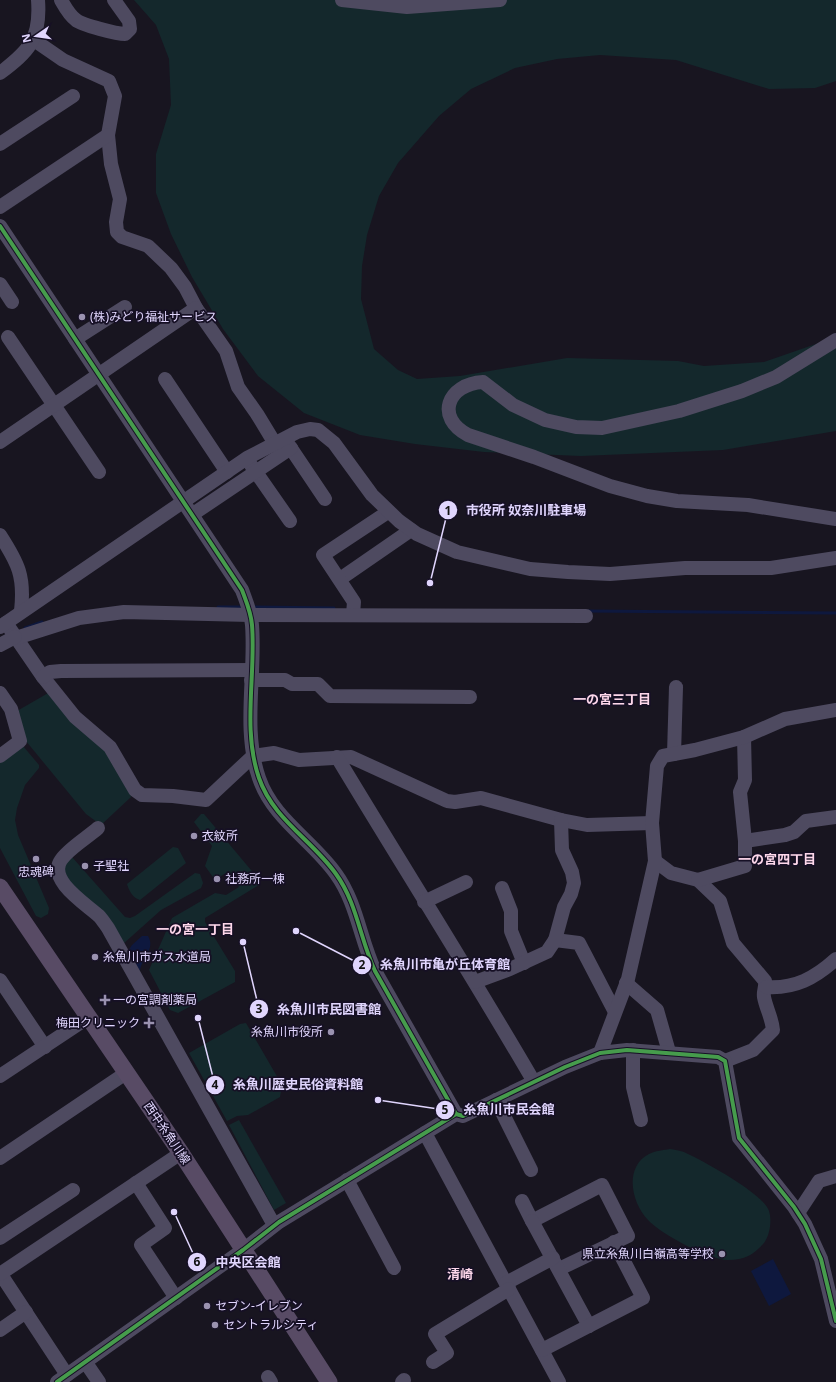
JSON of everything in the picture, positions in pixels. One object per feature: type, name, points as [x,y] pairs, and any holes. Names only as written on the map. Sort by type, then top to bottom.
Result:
[{"type":"main road","name":"西中糸魚川線","points":[[0,887],[181,1153],[329,1382]]},
{"type":"street","points":[[0,73],[20,58],[34,40],[38,21],[38,0]]},
{"type":"street","points":[[61,0],[69,13],[77,21],[116,34],[125,34],[130,29],[129,21],[114,0]]},
{"type":"street","points":[[342,0],[407,7],[500,0]]},
{"type":"street","points":[[34,40],[63,60],[109,81],[115,96],[108,135],[111,164],[120,199],[116,222],[117,232],[122,237],[148,246],[186,287],[196,308],[226,351],[238,387],[257,414],[283,443],[325,499]]},
{"type":"street","points":[[0,144],[73,96]]},
{"type":"street","points":[[0,207],[108,135]]},
{"type":"street","points":[[3,236],[194,514],[242,590],[252,624],[250,723],[253,756],[259,778],[274,807],[291,828],[327,863],[350,896],[365,949],[375,971],[456,1114],[463,1116],[534,1082],[600,1053],[633,1050],[718,1057],[725,1061],[739,1138],[798,1213],[821,1258],[836,1321]]},
{"type":"street","points":[[0,284],[12,302]]},
{"type":"street","points":[[75,339],[125,307]]},
{"type":"street","points":[[0,442],[196,308]]},
{"type":"street","points":[[3,337],[54,406],[99,472]]},
{"type":"street","points":[[836,340],[776,377],[742,391],[679,412],[602,428],[576,427],[545,420],[513,405],[483,382],[463,386],[453,396],[449,411],[451,420],[458,430],[468,435],[534,457],[610,486],[647,496],[677,501],[748,505],[836,519]]},
{"type":"street","points":[[165,379],[227,472]]},
{"type":"street","points":[[194,514],[256,472],[283,443],[297,432],[310,429],[318,430],[328,436],[372,495],[388,512],[411,530],[437,544],[483,559],[530,568],[610,574],[684,568],[771,568],[836,558]]},
{"type":"street","points":[[283,443],[246,458],[21,611],[3,625],[15,637],[43,677],[75,717],[110,747],[135,790],[142,795],[173,796],[206,800],[253,756],[274,753],[299,760],[351,757],[447,801],[455,802],[481,798],[561,820],[587,825],[652,823]]},
{"type":"street","points":[[246,458],[290,521]]},
{"type":"street","points":[[353,614],[354,602],[324,555],[388,512]]},
{"type":"street","points":[[340,579],[411,530]]},
{"type":"street","points":[[0,535],[16,560],[20,573],[23,594],[21,611]]},
{"type":"street","points":[[0,645],[15,637],[59,623],[98,614],[124,612],[250,615],[353,614],[586,616]]},
{"type":"street","points":[[43,677],[50,672],[62,671],[252,675],[286,680],[292,684],[318,684],[330,696],[470,697]]},
{"type":"street","points":[[674,754],[676,687]]},
{"type":"street","points":[[0,693],[11,709],[20,741],[0,756]]},
{"type":"street","points":[[600,1053],[626,983],[655,861],[652,823],[657,766],[663,756],[696,750],[744,737],[785,719],[836,710]]},
{"type":"street","points":[[698,880],[745,866],[745,841],[740,792],[745,780],[744,737]]},
{"type":"street","points":[[336,757],[424,902],[475,982],[534,1082]]},
{"type":"street","points":[[745,841],[785,835],[794,832],[806,821],[836,816]]},
{"type":"street","points":[[475,982],[524,963],[547,952],[555,940],[564,907],[571,894],[574,883],[572,872],[566,862],[562,850],[561,820]]},
{"type":"street","points":[[98,828],[61,859],[58,868],[58,876],[88,909],[99,916],[108,928],[274,1225]]},
{"type":"street","points":[[655,861],[671,873],[698,880],[720,901],[733,943],[762,975],[766,987],[764,995],[772,1017],[774,1030],[753,1050],[725,1061]]},
{"type":"street","points":[[424,902],[466,882]]},
{"type":"street","points":[[502,888],[511,911],[511,931],[524,963]]},
{"type":"street","points":[[555,940],[579,943],[614,1012]]},
{"type":"street","points":[[766,987],[781,988],[799,984],[823,971],[836,959]]},
{"type":"street","points":[[0,980],[45,1047]]},
{"type":"street","points":[[626,983],[656,1010],[669,1052]]},
{"type":"street","points":[[0,1075],[89,1017]]},
{"type":"street","points":[[633,1050],[633,1087],[641,1120]]},
{"type":"street","points":[[0,1158],[126,1073]]},
{"type":"street","points":[[496,1100],[531,1170]]},
{"type":"street","points":[[181,1153],[0,1274],[26,1312],[62,1379],[243,1250],[274,1225],[456,1114]]},
{"type":"street","points":[[425,1133],[559,1382]]},
{"type":"street","points":[[798,1213],[819,1181],[836,1176]]},
{"type":"street","points":[[346,1180],[394,1268]]},
{"type":"street","points":[[136,1183],[165,1228],[141,1245],[176,1298]]},
{"type":"street","points":[[433,1362],[447,1353],[436,1334],[508,1286],[556,1263],[628,1236],[602,1185],[532,1221]]},
{"type":"street","points":[[0,1238],[73,1190]]},
{"type":"street","points":[[522,1201],[589,1326]]},
{"type":"street","points":[[542,1350],[643,1298],[614,1242]]},
{"type":"street","points":[[0,1330],[26,1312]]},
{"type":"street","points":[[86,1363],[99,1382]]},
{"type":"green space","points":[[134,0],[836,0],[836,81],[815,88],[769,89],[676,60],[600,55],[557,59],[515,68],[471,89],[439,116],[398,163],[379,196],[367,235],[362,266],[361,299],[374,349],[398,370],[417,379],[460,376],[567,358],[678,361],[704,366],[764,362],[836,337],[836,431],[723,450],[581,456],[484,452],[415,444],[360,435],[304,413],[258,376],[223,329],[192,277],[171,234],[156,193],[156,154],[171,105],[169,59],[156,25]]},
{"type":"green space","points":[[50,692],[106,750],[130,793],[131,797],[101,825],[86,814],[21,735],[17,711]]},
{"type":"green space","points":[[23,746],[39,765],[39,768],[25,785],[17,808],[15,820],[18,835],[49,908],[48,914],[41,918],[36,916],[0,848],[0,762]]},
{"type":"green space","points":[[201,814],[204,814],[256,876],[259,885],[205,918],[205,922],[235,971],[235,982],[178,1013],[170,1010],[149,970],[172,918],[215,893],[226,895],[239,887],[229,871],[215,880],[205,866],[212,846],[194,822]]},
{"type":"green space","points":[[173,847],[178,848],[186,863],[140,900],[135,898],[130,892],[127,884]]},
{"type":"green space","points":[[72,857],[125,917],[130,918],[135,916],[195,873],[200,874],[203,883],[201,888],[161,910],[123,944],[63,877],[63,863]]},
{"type":"green space","points":[[246,1023],[282,1085],[280,1097],[248,1115],[237,1116],[227,1121],[189,1053],[240,1024]]},
{"type":"green space","points":[[239,1120],[286,1203],[274,1210],[229,1125]]},
{"type":"green space","points":[[670,1149],[686,1153],[720,1171],[757,1196],[765,1204],[770,1215],[770,1227],[766,1240],[756,1251],[744,1258],[739,1259],[728,1260],[709,1256],[663,1232],[654,1226],[642,1213],[634,1195],[633,1176],[636,1167],[641,1160],[649,1154]]},
{"type":"water","points":[[142,936],[148,936],[150,945],[140,971],[128,951]]},
{"type":"water","points":[[773,1259],[791,1294],[769,1306],[751,1271]]},
{"type":"waterway","points":[[218,607],[244,607]]},
{"type":"waterway","points":[[252,607],[334,608]]},
{"type":"waterway","points":[[588,611],[836,613]]},
{"type":"waterway","points":[[25,628],[42,622]]},
{"type":"cycle path","points":[[0,226],[242,590],[252,625],[251,740],[259,778],[265,793],[283,817],[316,850],[343,885],[354,909],[375,971],[456,1114]]},
{"type":"cycle path","points":[[57,1382],[243,1250],[279,1222],[456,1114],[463,1116],[565,1067],[600,1053],[627,1050],[718,1057],[725,1061],[739,1138],[794,1207],[805,1224],[821,1259],[836,1321]]},
{"type":"place","name":"(株)みどり福祉サービス","points":[[82,317]]},
{"type":"place","name":"市役所 奴奈川駐車場","points":[[430,583]]},
{"type":"place","name":"衣紋所","points":[[194,836]]},
{"type":"place","name":"忠魂碑","points":[[36,859]]},
{"type":"place","name":"子聖社","points":[[85,866]]},
{"type":"place","name":"社務所一棟","points":[[217,879]]},
{"type":"place","name":"糸魚川市亀が丘体育館","points":[[296,931]]},
{"type":"place","name":"糸魚川市民図書館","points":[[243,942]]},
{"type":"place","name":"糸魚川市ガス水道局","points":[[95,957]]},
{"type":"place","name":"一の宮調剤薬局","points":[[105,1000]]},
{"type":"place","name":"糸魚川歴史民俗資料館","points":[[198,1018]]},
{"type":"place","name":"梅田クリニック","points":[[149,1023]]},
{"type":"place","name":"糸魚川市役所","points":[[331,1032]]},
{"type":"place","name":"糸魚川市民会館","points":[[378,1100]]},
{"type":"place","name":"中央区会館","points":[[174,1212]]},
{"type":"place","name":"県立糸魚川白嶺高等学校","points":[[722,1254]]},
{"type":"place","name":"セブン-イレブン","points":[[207,1306]]},
{"type":"place","name":"セントラルシティ","points":[[215,1325]]},
{"type":"district","name":"一の宮三丁目","points":[[612,699]]},
{"type":"district","name":"一の宮四丁目","points":[[777,859]]},
{"type":"district","name":"一の宮一丁目","points":[[195,929]]},
{"type":"district","name":"清崎","points":[[460,1274]]}]
